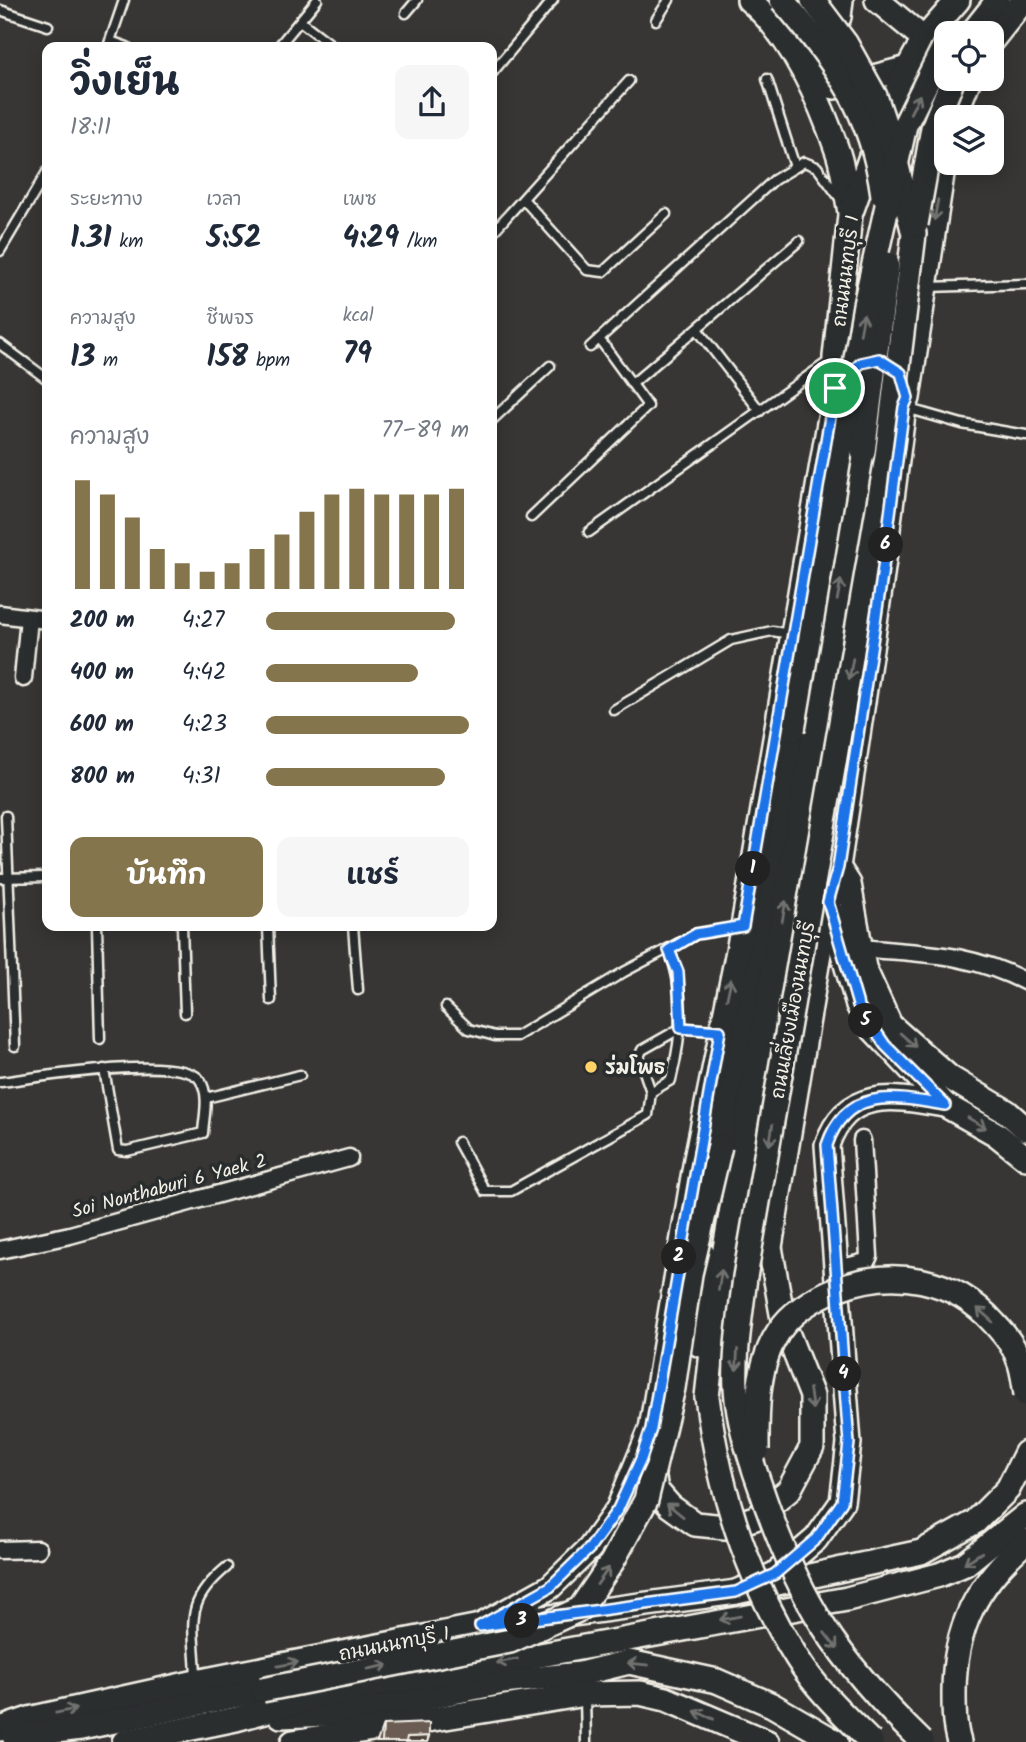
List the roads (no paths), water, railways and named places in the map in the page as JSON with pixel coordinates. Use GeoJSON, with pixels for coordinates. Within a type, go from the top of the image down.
{"type":"FeatureCollection","features":[{"type":"Feature","properties":{"kind":"main road","name":"ถนนเลี่ยงเมืองนนทบุรี"},"geometry":{"type":"LineString","coordinates":[[707,1397],[722,1272],[863,452],[890,244],[878,157],[852,92],[827,52],[774,7],[749,0]]}},
{"type":"Feature","properties":{"kind":"main road","name":"ถนนเลี่ยงเมืองนนทบุรี"},"geometry":{"type":"LineString","coordinates":[[813,0],[846,44],[875,96],[892,146],[914,234],[887,457],[745,1277],[736,1389],[756,1476],[796,1581],[824,1632],[871,1693],[922,1742]]}},
{"type":"Feature","properties":{"kind":"main road"},"geometry":{"type":"LineString","coordinates":[[774,7],[801,37],[824,34],[839,17],[841,0]]}},
{"type":"Feature","properties":{"kind":"main road"},"geometry":{"type":"LineString","coordinates":[[877,0],[934,39]]}},
{"type":"Feature","properties":{"kind":"main road","name":"ถนนนนทบุรี 1"},"geometry":{"type":"LineString","coordinates":[[946,21],[958,0]]}},
{"type":"Feature","properties":{"kind":"main road"},"geometry":{"type":"LineString","coordinates":[[956,21],[974,0]]}},
{"type":"Feature","properties":{"kind":"main road"},"geometry":{"type":"LineString","coordinates":[[981,21],[998,0]]}},
{"type":"Feature","properties":{"kind":"main road"},"geometry":{"type":"LineString","coordinates":[[990,21],[1010,0]]}},
{"type":"Feature","properties":{"kind":"main road"},"geometry":{"type":"LineString","coordinates":[[1004,25],[1024,0]]}},
{"type":"Feature","properties":{"kind":"main road","name":"ถนนเลี่ยงเมืองนนทบุรี"},"geometry":{"type":"LineString","coordinates":[[774,7],[785,43],[809,83],[839,155],[850,215]]}},
{"type":"Feature","properties":{"kind":"main road","name":"ถนนนนทบุรี 1"},"geometry":{"type":"LineString","coordinates":[[0,1729],[29,1719],[196,1682],[480,1626],[550,1587],[590,1548],[618,1509],[651,1429],[720,1031],[743,926],[835,388],[835,357],[850,215],[885,117],[908,68],[934,41]]}},
{"type":"Feature","properties":{"kind":"main road"},"geometry":{"type":"LineString","coordinates":[[785,43],[830,86],[843,86],[934,62]]}},
{"type":"Feature","properties":{"kind":"main road"},"geometry":{"type":"LineString","coordinates":[[870,1742],[797,1659],[763,1594],[735,1529],[715,1453],[698,1328],[701,1271],[720,1146],[865,305],[905,125],[934,43]]}},
{"type":"Feature","properties":{"kind":"main road"},"geometry":{"type":"LineString","coordinates":[[914,234],[933,128],[948,91]]}},
{"type":"Feature","properties":{"kind":"main road"},"geometry":{"type":"LineString","coordinates":[[651,1429],[651,1463],[656,1490],[670,1506],[695,1524],[725,1527],[755,1518],[789,1490],[812,1447],[812,1396],[784,1325],[772,1275],[770,1247],[823,914],[838,867],[942,175]]}},
{"type":"Feature","properties":{"kind":"main road"},"geometry":{"type":"LineString","coordinates":[[835,388],[861,363],[879,359],[901,373],[906,403]]}},
{"type":"Feature","properties":{"kind":"main road"},"geometry":{"type":"LineString","coordinates":[[838,867],[849,884],[864,968],[890,1025],[950,1078],[1007,1112],[1026,1129]]}},
{"type":"Feature","properties":{"kind":"main road"},"geometry":{"type":"LineString","coordinates":[[828,902],[858,1005],[868,1024],[945,1105],[996,1134],[1026,1158]]}},
{"type":"Feature","properties":{"kind":"main road"},"geometry":{"type":"LineString","coordinates":[[736,1592],[775,1574],[816,1539],[842,1502],[849,1443],[827,1145],[833,1127],[843,1113],[855,1104],[882,1099],[945,1105]]}},
{"type":"Feature","properties":{"kind":"main road"},"geometry":{"type":"LineString","coordinates":[[0,1737],[82,1728],[262,1689],[510,1641],[579,1609],[612,1562],[646,1500],[673,1388],[690,1273],[720,1146]]}},
{"type":"Feature","properties":{"kind":"main road"},"geometry":{"type":"LineString","coordinates":[[756,1476],[761,1375],[779,1331],[812,1298],[850,1284],[883,1277],[913,1278],[940,1284],[965,1298],[1005,1336],[1018,1357],[1026,1394]]}},
{"type":"Feature","properties":{"kind":"main road"},"geometry":{"type":"LineString","coordinates":[[480,1626],[736,1592],[921,1552],[975,1522],[1008,1489],[1026,1453]]}},
{"type":"Feature","properties":{"kind":"main road","name":"ถนนนนทบุรี 1"},"geometry":{"type":"LineString","coordinates":[[124,1742],[236,1718],[327,1694],[846,1599],[940,1575],[985,1550],[1026,1515]]}},
{"type":"Feature","properties":{"kind":"main road"},"geometry":{"type":"LineString","coordinates":[[959,1742],[954,1664],[963,1623],[999,1565],[1026,1541]]}},
{"type":"Feature","properties":{"kind":"main road"},"geometry":{"type":"LineString","coordinates":[[236,1718],[330,1714],[503,1682],[580,1674],[629,1662],[717,1681],[772,1705],[836,1742]]}},
{"type":"Feature","properties":{"kind":"main road"},"geometry":{"type":"LineString","coordinates":[[293,1742],[585,1694],[640,1693],[666,1699],[767,1742]]}},
{"type":"Feature","properties":{"kind":"street"},"geometry":{"type":"LineString","coordinates":[[0,614],[42,619]]}},
{"type":"Feature","properties":{"kind":"street"},"geometry":{"type":"LineString","coordinates":[[23,678],[29,618]]}},
{"type":"Feature","properties":{"kind":"street"},"geometry":{"type":"LineString","coordinates":[[860,948],[965,957],[989,964],[1026,982]]}},
{"type":"Feature","properties":{"kind":"street"},"geometry":{"type":"LineString","coordinates":[[835,1270],[866,1262],[869,1256],[862,1140]]}},
{"type":"Feature","properties":{"kind":"street","name":"Soi Nonthaburi 6 Yaek 2"},"geometry":{"type":"LineString","coordinates":[[0,1250],[83,1231],[349,1157]]}},
{"type":"Feature","properties":{"kind":"street"},"geometry":{"type":"LineString","coordinates":[[0,1550],[38,1549]]}},
{"type":"Feature","properties":{"kind":"lane"},"geometry":{"type":"LineString","coordinates":[[110,42],[124,0]]}},
{"type":"Feature","properties":{"kind":"lane"},"geometry":{"type":"LineString","coordinates":[[282,42],[317,0]]}},
{"type":"Feature","properties":{"kind":"lane"},"geometry":{"type":"LineString","coordinates":[[406,13],[418,0]]}},
{"type":"Feature","properties":{"kind":"lane"},"geometry":{"type":"LineString","coordinates":[[497,67],[553,0]]}},
{"type":"Feature","properties":{"kind":"lane"},"geometry":{"type":"LineString","coordinates":[[656,20],[669,0]]}},
{"type":"Feature","properties":{"kind":"lane"},"geometry":{"type":"LineString","coordinates":[[0,10],[48,26]]}},
{"type":"Feature","properties":{"kind":"lane"},"geometry":{"type":"LineString","coordinates":[[300,21],[327,42]]}},
{"type":"Feature","properties":{"kind":"lane"},"geometry":{"type":"LineString","coordinates":[[767,79],[795,167]]}},
{"type":"Feature","properties":{"kind":"lane"},"geometry":{"type":"LineString","coordinates":[[497,228],[629,81]]}},
{"type":"Feature","properties":{"kind":"lane"},"geometry":{"type":"LineString","coordinates":[[590,348],[774,180],[804,162],[817,167],[850,215]]}},
{"type":"Feature","properties":{"kind":"lane"},"geometry":{"type":"LineString","coordinates":[[0,251],[42,180]]}},
{"type":"Feature","properties":{"kind":"lane"},"geometry":{"type":"LineString","coordinates":[[524,200],[587,270],[596,273],[603,272],[666,214]]}},
{"type":"Feature","properties":{"kind":"lane"},"geometry":{"type":"LineString","coordinates":[[632,384],[799,241]]}},
{"type":"Feature","properties":{"kind":"lane"},"geometry":{"type":"LineString","coordinates":[[923,287],[1026,284]]}},
{"type":"Feature","properties":{"kind":"lane"},"geometry":{"type":"LineString","coordinates":[[697,328],[760,411]]}},
{"type":"Feature","properties":{"kind":"lane"},"geometry":{"type":"LineString","coordinates":[[531,517],[646,411],[646,402],[600,340]]}},
{"type":"Feature","properties":{"kind":"lane"},"geometry":{"type":"LineString","coordinates":[[0,344],[42,375]]}},
{"type":"Feature","properties":{"kind":"lane"},"geometry":{"type":"LineString","coordinates":[[589,532],[835,357]]}},
{"type":"Feature","properties":{"kind":"lane"},"geometry":{"type":"LineString","coordinates":[[497,416],[550,366]]}},
{"type":"Feature","properties":{"kind":"lane"},"geometry":{"type":"LineString","coordinates":[[906,403],[962,424],[1026,435]]}},
{"type":"Feature","properties":{"kind":"lane"},"geometry":{"type":"LineString","coordinates":[[614,710],[731,640],[772,631],[793,635]]}},
{"type":"Feature","properties":{"kind":"lane"},"geometry":{"type":"LineString","coordinates":[[6,816],[4,878],[15,1046]]}},
{"type":"Feature","properties":{"kind":"lane"},"geometry":{"type":"LineString","coordinates":[[4,878],[42,877]]}},
{"type":"Feature","properties":{"kind":"lane"},"geometry":{"type":"LineString","coordinates":[[446,1007],[469,1028],[495,1036],[516,1036],[624,972],[696,934],[743,926]]}},
{"type":"Feature","properties":{"kind":"lane"},"geometry":{"type":"LineString","coordinates":[[97,931],[100,1039]]}},
{"type":"Feature","properties":{"kind":"lane"},"geometry":{"type":"LineString","coordinates":[[182,931],[185,1013]]}},
{"type":"Feature","properties":{"kind":"lane"},"geometry":{"type":"LineString","coordinates":[[268,931],[271,1000]]}},
{"type":"Feature","properties":{"kind":"lane"},"geometry":{"type":"LineString","coordinates":[[353,931],[358,990]]}},
{"type":"Feature","properties":{"kind":"lane"},"geometry":{"type":"LineString","coordinates":[[651,1092],[671,1080],[681,1028],[678,972],[669,950]]}},
{"type":"Feature","properties":{"kind":"lane"},"geometry":{"type":"LineString","coordinates":[[458,1142],[485,1191],[510,1191],[648,1115],[651,1092],[639,1057],[642,1050],[681,1028],[720,1031]]}},
{"type":"Feature","properties":{"kind":"lane"},"geometry":{"type":"LineString","coordinates":[[0,1082],[104,1069],[178,1068],[192,1073],[200,1080],[206,1098],[203,1133],[120,1150],[114,1140],[104,1069]]}},
{"type":"Feature","properties":{"kind":"lane"},"geometry":{"type":"LineString","coordinates":[[206,1098],[300,1075]]}},
{"type":"Feature","properties":{"kind":"lane"},"geometry":{"type":"LineString","coordinates":[[196,1682],[194,1608],[204,1586],[227,1567]]}},
{"type":"Feature","properties":{"kind":"lane"},"geometry":{"type":"LineString","coordinates":[[585,1694],[586,1742]]}},
{"type":"Feature","properties":{"kind":"place","name":"ร่มโพธ"},"geometry":{"type":"Point","coordinates":[591,1067]}}]}
